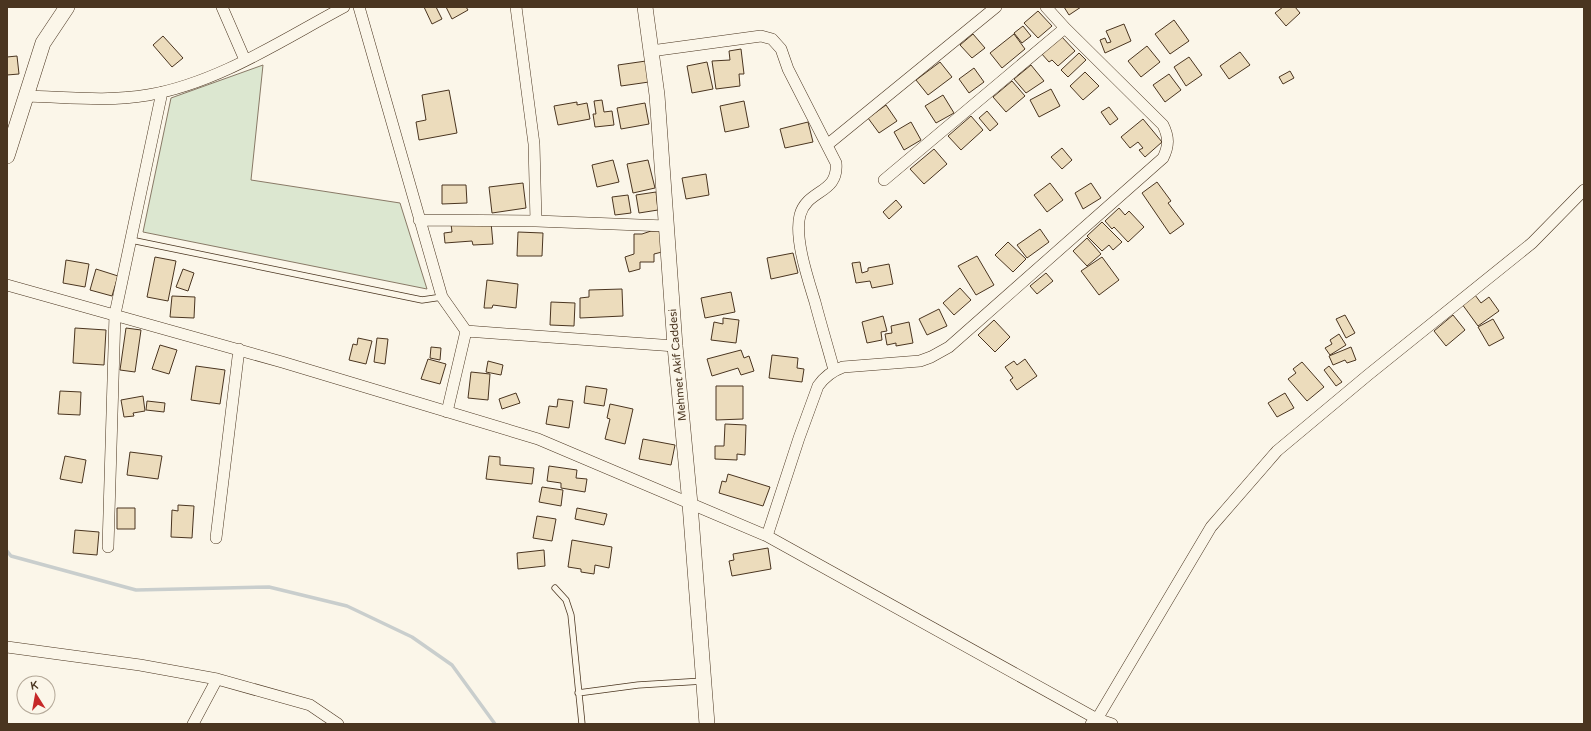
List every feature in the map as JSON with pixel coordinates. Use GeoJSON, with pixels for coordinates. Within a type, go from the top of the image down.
{"type":"FeatureCollection","features":[{"type":"Feature","properties":{"kind":"street"},"geometry":{"type":"LineString","coordinates":[[7,156],[43,43],[67,7]]}},
{"type":"Feature","properties":{"kind":"street"},"geometry":{"type":"LineString","coordinates":[[222,7],[245,60]]}},
{"type":"Feature","properties":{"kind":"street"},"geometry":{"type":"LineString","coordinates":[[26,96],[125,98],[162,92],[204,79],[245,60],[344,7]]}},
{"type":"Feature","properties":{"kind":"street"},"geometry":{"type":"LineString","coordinates":[[358,7],[442,297],[466,331],[448,412]]}},
{"type":"Feature","properties":{"kind":"street"},"geometry":{"type":"LineString","coordinates":[[516,7],[534,144],[536,221]]}},
{"type":"Feature","properties":{"kind":"street","name":"Mehmet Akif Caddesi"},"geometry":{"type":"LineString","coordinates":[[645,7],[657,95],[675,346],[690,504],[707,724]]}},
{"type":"Feature","properties":{"kind":"street"},"geometry":{"type":"LineString","coordinates":[[828,145],[996,7]]}},
{"type":"Feature","properties":{"kind":"street"},"geometry":{"type":"LineString","coordinates":[[768,536],[799,438],[818,386],[827,374],[843,367],[920,361],[949,347],[1163,158],[1167,150],[1168,142],[1167,134],[1163,125],[1065,28],[1046,7]]}},
{"type":"Feature","properties":{"kind":"street"},"geometry":{"type":"LineString","coordinates":[[884,180],[1065,28]]}},
{"type":"Feature","properties":{"kind":"street"},"geometry":{"type":"LineString","coordinates":[[651,51],[755,37],[766,37],[772,39],[781,49],[788,69],[836,163],[836,176],[829,187],[810,198],[805,203],[799,217],[805,268],[834,370]]}},
{"type":"Feature","properties":{"kind":"street"},"geometry":{"type":"LineString","coordinates":[[108,548],[115,314],[162,92]]}},
{"type":"Feature","properties":{"kind":"street"},"geometry":{"type":"LineString","coordinates":[[1094,721],[1211,527],[1277,451],[1532,242],[1584,190]]}},
{"type":"Feature","properties":{"kind":"street"},"geometry":{"type":"LineString","coordinates":[[419,220],[536,221],[666,226]]}},
{"type":"Feature","properties":{"kind":"street"},"geometry":{"type":"LineString","coordinates":[[7,285],[239,349],[538,439],[768,536],[1094,721],[1112,724]]}},
{"type":"Feature","properties":{"kind":"street"},"geometry":{"type":"LineString","coordinates":[[466,331],[675,346]]}},
{"type":"Feature","properties":{"kind":"street"},"geometry":{"type":"LineString","coordinates":[[216,538],[239,349]]}},
{"type":"Feature","properties":{"kind":"street"},"geometry":{"type":"LineString","coordinates":[[7,647],[140,665],[217,679],[310,705],[338,724]]}},
{"type":"Feature","properties":{"kind":"street"},"geometry":{"type":"LineString","coordinates":[[193,724],[217,679]]}},
{"type":"Feature","properties":{"kind":"lane"},"geometry":{"type":"LineString","coordinates":[[131,240],[422,300],[442,297]]}},
{"type":"Feature","properties":{"kind":"lane"},"geometry":{"type":"LineString","coordinates":[[555,588],[561,594],[569,608],[582,724]]}},
{"type":"Feature","properties":{"kind":"lane"},"geometry":{"type":"LineString","coordinates":[[578,693],[638,685],[703,681]]}},
{"type":"Feature","properties":{"kind":"green space"},"geometry":{"type":"Polygon","coordinates":[[[263,65],[251,180],[400,203],[427,289],[143,232],[171,98],[263,65]]]}},
{"type":"Feature","properties":{"kind":"building"},"geometry":{"type":"Polygon","coordinates":[[[424,7],[436,7],[442,19],[432,24],[424,7]]]}},
{"type":"Feature","properties":{"kind":"building"},"geometry":{"type":"Polygon","coordinates":[[[446,7],[466,7],[468,10],[452,19],[446,7]]]}},
{"type":"Feature","properties":{"kind":"building"},"geometry":{"type":"Polygon","coordinates":[[[1064,7],[1081,7],[1069,15],[1064,7]]]}},
{"type":"Feature","properties":{"kind":"building"},"geometry":{"type":"Polygon","coordinates":[[[1283,7],[1295,7],[1300,13],[1286,26],[1275,13],[1283,7]]]}},
{"type":"Feature","properties":{"kind":"building"},"geometry":{"type":"Polygon","coordinates":[[[1038,11],[1052,26],[1038,38],[1024,23],[1038,11]]]}},
{"type":"Feature","properties":{"kind":"building"},"geometry":{"type":"Polygon","coordinates":[[[1174,20],[1189,41],[1170,54],[1155,34],[1174,20]]]}},
{"type":"Feature","properties":{"kind":"building"},"geometry":{"type":"Polygon","coordinates":[[[1124,24],[1131,41],[1105,53],[1100,40],[1105,38],[1107,43],[1111,42],[1106,31],[1124,24]]]}},
{"type":"Feature","properties":{"kind":"building"},"geometry":{"type":"Polygon","coordinates":[[[1023,26],[1031,36],[1022,43],[1014,33],[1023,26]]]}},
{"type":"Feature","properties":{"kind":"building"},"geometry":{"type":"Polygon","coordinates":[[[973,34],[985,48],[972,58],[960,45],[973,34]]]}},
{"type":"Feature","properties":{"kind":"building"},"geometry":{"type":"Polygon","coordinates":[[[1014,34],[1025,49],[1002,68],[990,53],[1014,34]]]}},
{"type":"Feature","properties":{"kind":"building"},"geometry":{"type":"Polygon","coordinates":[[[163,36],[183,58],[172,67],[153,45],[163,36]]]}},
{"type":"Feature","properties":{"kind":"building"},"geometry":{"type":"Polygon","coordinates":[[[1061,36],[1075,51],[1058,66],[1052,60],[1049,62],[1041,53],[1061,36]]]}},
{"type":"Feature","properties":{"kind":"building"},"geometry":{"type":"Polygon","coordinates":[[[1147,46],[1160,62],[1141,77],[1128,61],[1147,46]]]}},
{"type":"Feature","properties":{"kind":"building"},"geometry":{"type":"Polygon","coordinates":[[[741,49],[744,74],[739,74],[740,86],[716,89],[712,61],[730,60],[729,51],[741,49]]]}},
{"type":"Feature","properties":{"kind":"building"},"geometry":{"type":"Polygon","coordinates":[[[1240,52],[1250,65],[1229,79],[1220,66],[1240,52]]]}},
{"type":"Feature","properties":{"kind":"building"},"geometry":{"type":"Polygon","coordinates":[[[1079,53],[1086,60],[1068,77],[1061,70],[1079,53]]]}},
{"type":"Feature","properties":{"kind":"building"},"geometry":{"type":"Polygon","coordinates":[[[17,56],[19,74],[7,75],[7,57],[17,56]]]}},
{"type":"Feature","properties":{"kind":"building"},"geometry":{"type":"Polygon","coordinates":[[[1189,57],[1202,75],[1186,86],[1174,67],[1189,57]]]}},
{"type":"Feature","properties":{"kind":"building"},"geometry":{"type":"Polygon","coordinates":[[[646,61],[649,82],[621,86],[618,65],[646,61]]]}},
{"type":"Feature","properties":{"kind":"building"},"geometry":{"type":"Polygon","coordinates":[[[707,62],[713,89],[692,93],[687,66],[707,62]]]}},
{"type":"Feature","properties":{"kind":"building"},"geometry":{"type":"Polygon","coordinates":[[[940,62],[952,77],[928,95],[916,80],[940,62]]]}},
{"type":"Feature","properties":{"kind":"building"},"geometry":{"type":"Polygon","coordinates":[[[1031,65],[1044,81],[1026,93],[1014,79],[1031,65]]]}},
{"type":"Feature","properties":{"kind":"building"},"geometry":{"type":"Polygon","coordinates":[[[974,68],[984,82],[969,93],[959,79],[974,68]]]}},
{"type":"Feature","properties":{"kind":"building"},"geometry":{"type":"Polygon","coordinates":[[[1290,71],[1294,78],[1283,84],[1279,77],[1290,71]]]}},
{"type":"Feature","properties":{"kind":"building"},"geometry":{"type":"Polygon","coordinates":[[[1085,72],[1099,86],[1083,100],[1070,86],[1085,72]]]}},
{"type":"Feature","properties":{"kind":"building"},"geometry":{"type":"Polygon","coordinates":[[[1169,74],[1181,90],[1165,102],[1153,85],[1169,74]]]}},
{"type":"Feature","properties":{"kind":"building"},"geometry":{"type":"Polygon","coordinates":[[[1012,81],[1025,96],[1006,112],[993,97],[1012,81]]]}},
{"type":"Feature","properties":{"kind":"building"},"geometry":{"type":"Polygon","coordinates":[[[1051,89],[1060,106],[1039,117],[1030,100],[1051,89]]]}},
{"type":"Feature","properties":{"kind":"building"},"geometry":{"type":"Polygon","coordinates":[[[449,90],[457,133],[419,140],[416,122],[426,120],[422,95],[449,90]]]}},
{"type":"Feature","properties":{"kind":"building"},"geometry":{"type":"Polygon","coordinates":[[[943,95],[954,113],[936,123],[925,106],[943,95]]]}},
{"type":"Feature","properties":{"kind":"building"},"geometry":{"type":"Polygon","coordinates":[[[602,100],[604,112],[612,111],[614,125],[595,127],[593,114],[596,114],[594,101],[602,100]]]}},
{"type":"Feature","properties":{"kind":"building"},"geometry":{"type":"Polygon","coordinates":[[[744,101],[749,127],[725,132],[720,106],[744,101]]]}},
{"type":"Feature","properties":{"kind":"building"},"geometry":{"type":"Polygon","coordinates":[[[577,102],[577,105],[587,103],[590,119],[558,125],[554,106],[577,102]]]}},
{"type":"Feature","properties":{"kind":"building"},"geometry":{"type":"Polygon","coordinates":[[[645,103],[649,124],[621,129],[617,108],[645,103]]]}},
{"type":"Feature","properties":{"kind":"building"},"geometry":{"type":"Polygon","coordinates":[[[886,105],[897,121],[879,133],[868,118],[886,105]]]}},
{"type":"Feature","properties":{"kind":"building"},"geometry":{"type":"Polygon","coordinates":[[[1109,107],[1118,119],[1110,125],[1101,112],[1109,107]]]}},
{"type":"Feature","properties":{"kind":"building"},"geometry":{"type":"Polygon","coordinates":[[[987,111],[998,124],[990,131],[979,118],[987,111]]]}},
{"type":"Feature","properties":{"kind":"building"},"geometry":{"type":"Polygon","coordinates":[[[971,116],[983,130],[961,150],[948,136],[971,116]]]}},
{"type":"Feature","properties":{"kind":"building"},"geometry":{"type":"Polygon","coordinates":[[[1143,119],[1162,142],[1145,157],[1139,150],[1143,148],[1138,142],[1130,148],[1121,137],[1143,119]]]}},
{"type":"Feature","properties":{"kind":"building"},"geometry":{"type":"Polygon","coordinates":[[[808,122],[813,142],[785,148],[780,129],[808,122]]]}},
{"type":"Feature","properties":{"kind":"building"},"geometry":{"type":"Polygon","coordinates":[[[911,122],[921,140],[904,150],[894,132],[911,122]]]}},
{"type":"Feature","properties":{"kind":"building"},"geometry":{"type":"Polygon","coordinates":[[[1062,148],[1072,160],[1062,169],[1051,157],[1062,148]]]}},
{"type":"Feature","properties":{"kind":"building"},"geometry":{"type":"Polygon","coordinates":[[[934,149],[947,164],[924,184],[910,169],[934,149]]]}},
{"type":"Feature","properties":{"kind":"building"},"geometry":{"type":"Polygon","coordinates":[[[613,160],[619,182],[597,187],[592,165],[613,160]]]}},
{"type":"Feature","properties":{"kind":"building"},"geometry":{"type":"Polygon","coordinates":[[[648,160],[655,188],[633,193],[627,164],[648,160]]]}},
{"type":"Feature","properties":{"kind":"building"},"geometry":{"type":"Polygon","coordinates":[[[706,174],[709,195],[686,199],[682,178],[706,174]]]}},
{"type":"Feature","properties":{"kind":"building"},"geometry":{"type":"Polygon","coordinates":[[[1157,182],[1171,201],[1168,203],[1184,224],[1170,234],[1142,193],[1157,182]]]}},
{"type":"Feature","properties":{"kind":"building"},"geometry":{"type":"Polygon","coordinates":[[[523,183],[526,208],[492,213],[489,187],[523,183]]]}},
{"type":"Feature","properties":{"kind":"building"},"geometry":{"type":"Polygon","coordinates":[[[1050,183],[1063,200],[1047,212],[1034,195],[1050,183]]]}},
{"type":"Feature","properties":{"kind":"building"},"geometry":{"type":"Polygon","coordinates":[[[1091,183],[1101,198],[1083,209],[1075,193],[1091,183]]]}},
{"type":"Feature","properties":{"kind":"building"},"geometry":{"type":"Polygon","coordinates":[[[442,185],[466,185],[467,203],[442,204],[442,185]]]}},
{"type":"Feature","properties":{"kind":"building"},"geometry":{"type":"Polygon","coordinates":[[[656,192],[658,210],[639,213],[636,195],[656,192]]]}},
{"type":"Feature","properties":{"kind":"building"},"geometry":{"type":"Polygon","coordinates":[[[628,195],[631,213],[615,215],[612,197],[628,195]]]}},
{"type":"Feature","properties":{"kind":"building"},"geometry":{"type":"Polygon","coordinates":[[[896,200],[902,207],[889,219],[883,212],[896,200]]]}},
{"type":"Feature","properties":{"kind":"building"},"geometry":{"type":"Polygon","coordinates":[[[1119,208],[1125,215],[1129,211],[1144,227],[1128,242],[1114,227],[1112,229],[1105,221],[1119,208]]]}},
{"type":"Feature","properties":{"kind":"building"},"geometry":{"type":"Polygon","coordinates":[[[491,222],[493,244],[473,245],[472,241],[445,243],[444,233],[452,232],[451,224],[491,222]]]}},
{"type":"Feature","properties":{"kind":"building"},"geometry":{"type":"Polygon","coordinates":[[[1102,222],[1122,242],[1113,250],[1109,245],[1102,251],[1087,236],[1102,222]]]}},
{"type":"Feature","properties":{"kind":"building"},"geometry":{"type":"Polygon","coordinates":[[[1040,229],[1049,242],[1027,258],[1017,245],[1040,229]]]}},
{"type":"Feature","properties":{"kind":"building"},"geometry":{"type":"Polygon","coordinates":[[[651,231],[659,231],[662,242],[662,252],[654,254],[654,262],[640,262],[640,269],[629,272],[625,257],[634,254],[634,234],[642,234],[651,231]]]}},
{"type":"Feature","properties":{"kind":"building"},"geometry":{"type":"Polygon","coordinates":[[[518,232],[543,233],[542,256],[517,256],[518,232]]]}},
{"type":"Feature","properties":{"kind":"building"},"geometry":{"type":"Polygon","coordinates":[[[1087,238],[1101,254],[1087,266],[1073,251],[1087,238]]]}},
{"type":"Feature","properties":{"kind":"building"},"geometry":{"type":"Polygon","coordinates":[[[1008,242],[1026,259],[1013,272],[995,255],[1008,242]]]}},
{"type":"Feature","properties":{"kind":"building"},"geometry":{"type":"Polygon","coordinates":[[[793,253],[798,273],[771,279],[767,258],[793,253]]]}},
{"type":"Feature","properties":{"kind":"building"},"geometry":{"type":"Polygon","coordinates":[[[977,256],[994,285],[976,295],[958,266],[977,256]]]}},
{"type":"Feature","properties":{"kind":"building"},"geometry":{"type":"Polygon","coordinates":[[[155,257],[176,261],[168,301],[147,297],[155,257]]]}},
{"type":"Feature","properties":{"kind":"building"},"geometry":{"type":"Polygon","coordinates":[[[1102,257],[1119,280],[1099,295],[1081,271],[1102,257]]]}},
{"type":"Feature","properties":{"kind":"building"},"geometry":{"type":"Polygon","coordinates":[[[66,260],[89,264],[85,287],[63,283],[66,260]]]}},
{"type":"Feature","properties":{"kind":"building"},"geometry":{"type":"Polygon","coordinates":[[[860,262],[862,273],[868,271],[868,268],[889,264],[893,284],[872,288],[870,281],[856,283],[852,263],[860,262]]]}},
{"type":"Feature","properties":{"kind":"building"},"geometry":{"type":"Polygon","coordinates":[[[96,269],[118,276],[112,296],[90,290],[96,269]]]}},
{"type":"Feature","properties":{"kind":"building"},"geometry":{"type":"Polygon","coordinates":[[[183,269],[194,273],[188,291],[176,287],[183,269]]]}},
{"type":"Feature","properties":{"kind":"building"},"geometry":{"type":"Polygon","coordinates":[[[1046,273],[1053,281],[1037,294],[1030,286],[1046,273]]]}},
{"type":"Feature","properties":{"kind":"building"},"geometry":{"type":"Polygon","coordinates":[[[487,280],[518,284],[516,308],[493,305],[492,308],[484,308],[487,280]]]}},
{"type":"Feature","properties":{"kind":"building"},"geometry":{"type":"Polygon","coordinates":[[[960,288],[971,300],[954,315],[943,303],[960,288]]]}},
{"type":"Feature","properties":{"kind":"building"},"geometry":{"type":"Polygon","coordinates":[[[622,289],[623,316],[580,318],[580,298],[589,297],[589,290],[622,289]]]}},
{"type":"Feature","properties":{"kind":"building"},"geometry":{"type":"Polygon","coordinates":[[[731,292],[735,312],[705,318],[701,298],[731,292]]]}},
{"type":"Feature","properties":{"kind":"building"},"geometry":{"type":"Polygon","coordinates":[[[1475,295],[1481,303],[1489,297],[1499,311],[1478,326],[1462,304],[1475,295]]]}},
{"type":"Feature","properties":{"kind":"building"},"geometry":{"type":"Polygon","coordinates":[[[172,296],[195,297],[194,318],[170,317],[172,296]]]}},
{"type":"Feature","properties":{"kind":"building"},"geometry":{"type":"Polygon","coordinates":[[[551,302],[575,303],[574,326],[550,325],[551,302]]]}},
{"type":"Feature","properties":{"kind":"building"},"geometry":{"type":"Polygon","coordinates":[[[939,309],[947,326],[927,335],[919,319],[939,309]]]}},
{"type":"Feature","properties":{"kind":"building"},"geometry":{"type":"Polygon","coordinates":[[[1345,315],[1355,333],[1346,338],[1336,319],[1345,315]]]}},
{"type":"Feature","properties":{"kind":"building"},"geometry":{"type":"Polygon","coordinates":[[[1453,315],[1465,330],[1446,346],[1434,331],[1453,315]]]}},
{"type":"Feature","properties":{"kind":"building"},"geometry":{"type":"Polygon","coordinates":[[[883,316],[887,331],[881,332],[882,340],[867,343],[862,322],[883,316]]]}},
{"type":"Feature","properties":{"kind":"building"},"geometry":{"type":"Polygon","coordinates":[[[723,318],[739,320],[736,343],[711,340],[714,322],[723,324],[723,318]]]}},
{"type":"Feature","properties":{"kind":"building"},"geometry":{"type":"Polygon","coordinates":[[[1493,319],[1504,338],[1489,346],[1478,327],[1493,319]]]}},
{"type":"Feature","properties":{"kind":"building"},"geometry":{"type":"Polygon","coordinates":[[[994,320],[1010,337],[995,352],[978,335],[994,320]]]}},
{"type":"Feature","properties":{"kind":"building"},"geometry":{"type":"Polygon","coordinates":[[[909,322],[913,343],[896,346],[896,343],[887,345],[885,334],[892,333],[891,326],[909,322]]]}},
{"type":"Feature","properties":{"kind":"building"},"geometry":{"type":"Polygon","coordinates":[[[75,328],[106,330],[104,365],[73,363],[75,328]]]}},
{"type":"Feature","properties":{"kind":"building"},"geometry":{"type":"Polygon","coordinates":[[[126,328],[141,330],[135,372],[120,370],[126,328]]]}},
{"type":"Feature","properties":{"kind":"building"},"geometry":{"type":"Polygon","coordinates":[[[1339,334],[1346,345],[1330,355],[1325,348],[1332,344],[1330,340],[1339,334]]]}},
{"type":"Feature","properties":{"kind":"building"},"geometry":{"type":"Polygon","coordinates":[[[358,338],[372,341],[366,364],[349,360],[353,344],[357,345],[358,338]]]}},
{"type":"Feature","properties":{"kind":"building"},"geometry":{"type":"Polygon","coordinates":[[[377,338],[388,339],[385,364],[374,362],[377,338]]]}},
{"type":"Feature","properties":{"kind":"building"},"geometry":{"type":"Polygon","coordinates":[[[160,345],[177,350],[169,374],[152,369],[160,345]]]}},
{"type":"Feature","properties":{"kind":"building"},"geometry":{"type":"Polygon","coordinates":[[[431,347],[441,348],[440,360],[430,358],[431,347]]]}},
{"type":"Feature","properties":{"kind":"building"},"geometry":{"type":"Polygon","coordinates":[[[1351,347],[1356,360],[1347,363],[1345,360],[1333,365],[1329,356],[1351,347]]]}},
{"type":"Feature","properties":{"kind":"building"},"geometry":{"type":"Polygon","coordinates":[[[741,350],[744,358],[749,356],[754,371],[741,375],[738,368],[712,376],[707,359],[741,350]]]}},
{"type":"Feature","properties":{"kind":"building"},"geometry":{"type":"Polygon","coordinates":[[[772,355],[798,358],[797,368],[804,369],[802,382],[769,378],[772,355]]]}},
{"type":"Feature","properties":{"kind":"building"},"geometry":{"type":"Polygon","coordinates":[[[428,359],[446,364],[440,384],[421,379],[428,359]]]}},
{"type":"Feature","properties":{"kind":"building"},"geometry":{"type":"Polygon","coordinates":[[[1025,359],[1037,376],[1017,390],[1010,380],[1013,378],[1005,367],[1014,361],[1017,365],[1025,359]]]}},
{"type":"Feature","properties":{"kind":"building"},"geometry":{"type":"Polygon","coordinates":[[[488,361],[503,365],[501,375],[486,372],[488,361]]]}},
{"type":"Feature","properties":{"kind":"building"},"geometry":{"type":"Polygon","coordinates":[[[1302,362],[1324,387],[1307,401],[1288,379],[1296,373],[1293,369],[1302,362]]]}},
{"type":"Feature","properties":{"kind":"building"},"geometry":{"type":"Polygon","coordinates":[[[196,366],[225,370],[220,404],[191,400],[196,366]]]}},
{"type":"Feature","properties":{"kind":"building"},"geometry":{"type":"Polygon","coordinates":[[[1329,366],[1342,382],[1336,386],[1324,370],[1329,366]]]}},
{"type":"Feature","properties":{"kind":"building"},"geometry":{"type":"Polygon","coordinates":[[[471,372],[490,374],[488,400],[468,398],[471,372]]]}},
{"type":"Feature","properties":{"kind":"building"},"geometry":{"type":"Polygon","coordinates":[[[586,386],[607,389],[604,406],[584,403],[586,386]]]}},
{"type":"Feature","properties":{"kind":"building"},"geometry":{"type":"Polygon","coordinates":[[[716,386],[743,386],[743,419],[716,420],[716,386]]]}},
{"type":"Feature","properties":{"kind":"building"},"geometry":{"type":"Polygon","coordinates":[[[60,391],[81,392],[80,415],[58,414],[60,391]]]}},
{"type":"Feature","properties":{"kind":"building"},"geometry":{"type":"Polygon","coordinates":[[[516,393],[520,403],[502,409],[499,399],[516,393]]]}},
{"type":"Feature","properties":{"kind":"building"},"geometry":{"type":"Polygon","coordinates":[[[1285,393],[1294,408],[1277,417],[1268,403],[1285,393]]]}},
{"type":"Feature","properties":{"kind":"building"},"geometry":{"type":"Polygon","coordinates":[[[143,396],[145,411],[133,413],[134,416],[124,417],[121,400],[143,396]]]}},
{"type":"Feature","properties":{"kind":"building"},"geometry":{"type":"Polygon","coordinates":[[[558,399],[573,401],[569,428],[546,424],[549,406],[557,407],[558,399]]]}},
{"type":"Feature","properties":{"kind":"building"},"geometry":{"type":"Polygon","coordinates":[[[147,401],[165,403],[164,412],[146,410],[147,401]]]}},
{"type":"Feature","properties":{"kind":"building"},"geometry":{"type":"Polygon","coordinates":[[[610,404],[633,409],[625,444],[605,439],[610,419],[607,418],[610,404]]]}},
{"type":"Feature","properties":{"kind":"building"},"geometry":{"type":"Polygon","coordinates":[[[725,424],[746,425],[745,455],[737,454],[737,460],[715,459],[715,446],[724,446],[725,424]]]}},
{"type":"Feature","properties":{"kind":"building"},"geometry":{"type":"Polygon","coordinates":[[[643,439],[675,445],[671,465],[639,459],[643,439]]]}},
{"type":"Feature","properties":{"kind":"building"},"geometry":{"type":"Polygon","coordinates":[[[130,452],[162,456],[158,479],[127,475],[130,452]]]}},
{"type":"Feature","properties":{"kind":"building"},"geometry":{"type":"Polygon","coordinates":[[[65,456],[86,460],[82,483],[60,479],[65,456]]]}},
{"type":"Feature","properties":{"kind":"building"},"geometry":{"type":"Polygon","coordinates":[[[489,456],[500,457],[500,465],[534,468],[532,484],[486,479],[489,456]]]}},
{"type":"Feature","properties":{"kind":"building"},"geometry":{"type":"Polygon","coordinates":[[[549,466],[577,470],[576,478],[587,479],[585,492],[561,488],[561,483],[547,481],[549,466]]]}},
{"type":"Feature","properties":{"kind":"building"},"geometry":{"type":"Polygon","coordinates":[[[728,474],[770,487],[763,506],[719,493],[722,481],[726,482],[728,474]]]}},
{"type":"Feature","properties":{"kind":"building"},"geometry":{"type":"Polygon","coordinates":[[[542,487],[563,490],[561,506],[539,502],[542,487]]]}},
{"type":"Feature","properties":{"kind":"building"},"geometry":{"type":"Polygon","coordinates":[[[178,505],[194,506],[192,538],[171,537],[172,510],[178,511],[178,505]]]}},
{"type":"Feature","properties":{"kind":"building"},"geometry":{"type":"Polygon","coordinates":[[[117,508],[135,508],[135,529],[117,529],[117,508]]]}},
{"type":"Feature","properties":{"kind":"building"},"geometry":{"type":"Polygon","coordinates":[[[577,508],[607,514],[604,525],[575,519],[577,508]]]}},
{"type":"Feature","properties":{"kind":"building"},"geometry":{"type":"Polygon","coordinates":[[[537,516],[556,519],[552,541],[533,538],[537,516]]]}},
{"type":"Feature","properties":{"kind":"building"},"geometry":{"type":"Polygon","coordinates":[[[75,530],[99,532],[97,555],[73,553],[75,530]]]}},
{"type":"Feature","properties":{"kind":"building"},"geometry":{"type":"Polygon","coordinates":[[[572,540],[612,547],[609,568],[595,565],[594,574],[581,572],[581,569],[568,567],[572,540]]]}},
{"type":"Feature","properties":{"kind":"building"},"geometry":{"type":"Polygon","coordinates":[[[768,548],[771,569],[732,576],[729,561],[734,560],[733,554],[768,548]]]}},
{"type":"Feature","properties":{"kind":"building"},"geometry":{"type":"Polygon","coordinates":[[[544,550],[545,566],[518,569],[517,553],[544,550]]]}},
{"type":"Feature","properties":{"kind":"waterway"},"geometry":{"type":"LineString","coordinates":[[7,551],[11,556],[136,590],[269,587],[347,606],[412,637],[452,665],[495,724]]}}]}
